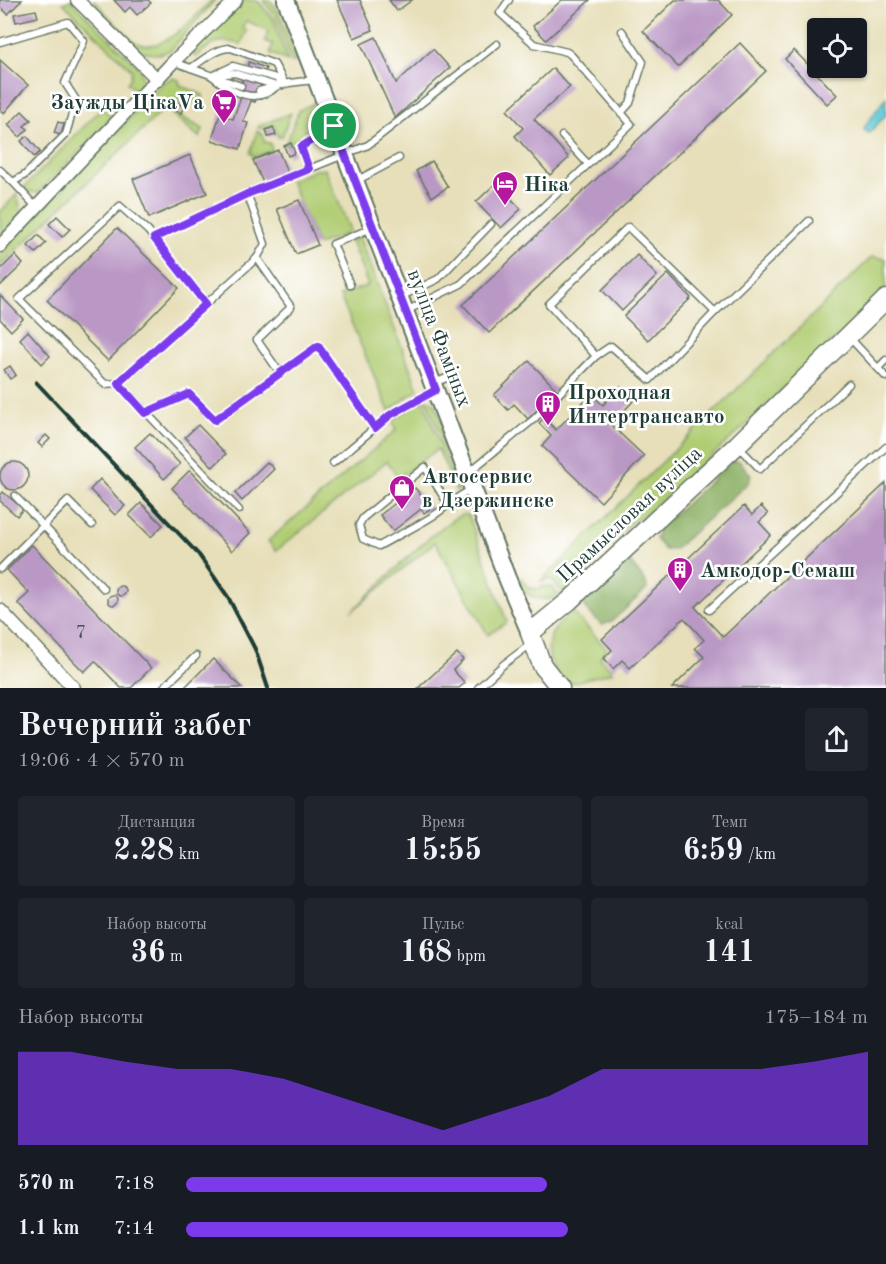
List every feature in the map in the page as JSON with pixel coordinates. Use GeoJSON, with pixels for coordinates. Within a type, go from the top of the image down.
{"type":"FeatureCollection","features":[{"type":"Feature","properties":{"kind":"main road","name":"вуліца Фаміных"},"geometry":{"type":"LineString","coordinates":[[286,0],[542,665],[560,688]]}},
{"type":"Feature","properties":{"kind":"main road","name":"Прамысловая вуліца"},"geometry":{"type":"LineString","coordinates":[[532,638],[737,445],[886,299]]}},
{"type":"Feature","properties":{"kind":"street"},"geometry":{"type":"LineString","coordinates":[[76,0],[158,80]]}},
{"type":"Feature","properties":{"kind":"street"},"geometry":{"type":"LineString","coordinates":[[0,246],[173,62],[236,0]]}},
{"type":"Feature","properties":{"kind":"street"},"geometry":{"type":"LineString","coordinates":[[0,610],[74,688]]}},
{"type":"Feature","properties":{"kind":"lane"},"geometry":{"type":"LineString","coordinates":[[403,304],[461,284],[631,124],[572,55],[534,44],[500,13],[509,0]]}},
{"type":"Feature","properties":{"kind":"lane"},"geometry":{"type":"LineString","coordinates":[[0,42],[68,22],[84,41],[65,83],[76,100],[66,134],[25,175],[13,182]]}},
{"type":"Feature","properties":{"kind":"lane"},"geometry":{"type":"LineString","coordinates":[[621,112],[630,103],[643,62],[622,31]]}},
{"type":"Feature","properties":{"kind":"lane"},"geometry":{"type":"LineString","coordinates":[[154,238],[247,194],[368,145],[497,44]]}},
{"type":"Feature","properties":{"kind":"lane"},"geometry":{"type":"LineString","coordinates":[[191,68],[214,53],[224,48],[231,48],[274,63],[282,85]]}},
{"type":"Feature","properties":{"kind":"lane"},"geometry":{"type":"LineString","coordinates":[[173,62],[241,86]]}},
{"type":"Feature","properties":{"kind":"lane"},"geometry":{"type":"LineString","coordinates":[[212,76],[234,73],[282,85]]}},
{"type":"Feature","properties":{"kind":"lane"},"geometry":{"type":"LineString","coordinates":[[212,76],[225,87],[257,97],[270,94],[282,85]]}},
{"type":"Feature","properties":{"kind":"lane"},"geometry":{"type":"LineString","coordinates":[[259,91],[317,79]]}},
{"type":"Feature","properties":{"kind":"lane"},"geometry":{"type":"LineString","coordinates":[[309,169],[301,147],[334,126]]}},
{"type":"Feature","properties":{"kind":"lane"},"geometry":{"type":"LineString","coordinates":[[562,136],[588,164]]}},
{"type":"Feature","properties":{"kind":"lane"},"geometry":{"type":"LineString","coordinates":[[355,181],[399,158]]}},
{"type":"Feature","properties":{"kind":"lane"},"geometry":{"type":"LineString","coordinates":[[0,170],[37,208]]}},
{"type":"Feature","properties":{"kind":"lane"},"geometry":{"type":"LineString","coordinates":[[206,304],[154,238],[120,206],[19,299],[105,384],[118,383],[206,304],[257,258],[265,244],[247,194]]}},
{"type":"Feature","properties":{"kind":"lane"},"geometry":{"type":"LineString","coordinates":[[448,504],[425,467],[363,518],[359,525],[363,539],[379,546],[435,514],[463,493],[471,481],[596,356],[611,346],[650,380],[715,312],[809,221]]}},
{"type":"Feature","properties":{"kind":"lane"},"geometry":{"type":"LineString","coordinates":[[403,304],[438,279],[491,224]]}},
{"type":"Feature","properties":{"kind":"lane"},"geometry":{"type":"LineString","coordinates":[[596,356],[549,304],[628,227],[715,312]]}},
{"type":"Feature","properties":{"kind":"lane"},"geometry":{"type":"LineString","coordinates":[[350,285],[333,244],[373,228]]}},
{"type":"Feature","properties":{"kind":"lane"},"geometry":{"type":"LineString","coordinates":[[257,258],[291,307],[256,340],[280,373]]}},
{"type":"Feature","properties":{"kind":"lane"},"geometry":{"type":"LineString","coordinates":[[848,336],[886,377]]}},
{"type":"Feature","properties":{"kind":"lane"},"geometry":{"type":"LineString","coordinates":[[145,413],[189,394],[215,420],[318,346],[375,428]]}},
{"type":"Feature","properties":{"kind":"lane"},"geometry":{"type":"LineString","coordinates":[[878,368],[886,360]]}},
{"type":"Feature","properties":{"kind":"lane"},"geometry":{"type":"LineString","coordinates":[[333,463],[390,415],[454,375]]}},
{"type":"Feature","properties":{"kind":"lane"},"geometry":{"type":"LineString","coordinates":[[118,383],[239,510]]}},
{"type":"Feature","properties":{"kind":"lane"},"geometry":{"type":"LineString","coordinates":[[737,445],[760,469],[849,384]]}},
{"type":"Feature","properties":{"kind":"lane"},"geometry":{"type":"LineString","coordinates":[[709,610],[886,447]]}},
{"type":"Feature","properties":{"kind":"lane"},"geometry":{"type":"LineString","coordinates":[[15,496],[104,589]]}},
{"type":"Feature","properties":{"kind":"lane"},"geometry":{"type":"LineString","coordinates":[[0,569],[68,501],[92,525]]}},
{"type":"Feature","properties":{"kind":"lane"},"geometry":{"type":"LineString","coordinates":[[478,688],[532,638]]}},
{"type":"Feature","properties":{"kind":"lane"},"geometry":{"type":"LineString","coordinates":[[163,688],[196,656]]}},
{"type":"Feature","properties":{"kind":"green space"},"geometry":{"type":"Polygon","coordinates":[[[70,0],[140,69],[143,81],[136,91],[127,83],[132,70],[63,3],[70,0]]]}},
{"type":"Feature","properties":{"kind":"green space"},"geometry":{"type":"Polygon","coordinates":[[[94,0],[129,37],[144,45],[166,40],[187,25],[212,0],[215,0],[171,50],[156,54],[147,53],[133,46],[90,4],[94,0]]]}},
{"type":"Feature","properties":{"kind":"green space"},"geometry":{"type":"Polygon","coordinates":[[[242,0],[257,0],[274,20],[288,61],[270,53],[273,44],[265,41],[268,30],[246,21],[242,28],[247,30],[241,44],[226,41],[216,43],[196,57],[191,52],[242,0]]]}},
{"type":"Feature","properties":{"kind":"green space"},"geometry":{"type":"Polygon","coordinates":[[[263,0],[270,0],[278,10],[298,61],[292,62],[276,17],[263,0]]]}},
{"type":"Feature","properties":{"kind":"green space"},"geometry":{"type":"Polygon","coordinates":[[[173,78],[179,80],[180,85],[203,95],[203,102],[199,104],[188,99],[186,105],[171,99],[168,109],[203,129],[200,138],[165,108],[0,266],[0,254],[165,81],[173,78]]]}},
{"type":"Feature","properties":{"kind":"green space"},"geometry":{"type":"Polygon","coordinates":[[[314,103],[315,117],[308,129],[285,145],[299,110],[314,103]]]}},
{"type":"Feature","properties":{"kind":"green space"},"geometry":{"type":"Polygon","coordinates":[[[102,108],[112,118],[38,193],[24,188],[102,108]]]}},
{"type":"Feature","properties":{"kind":"green space"},"geometry":{"type":"Polygon","coordinates":[[[291,113],[282,137],[278,137],[274,125],[265,129],[258,128],[260,125],[291,113]]]}},
{"type":"Feature","properties":{"kind":"green space"},"geometry":{"type":"Polygon","coordinates":[[[257,131],[263,134],[264,142],[270,143],[272,151],[253,157],[250,153],[257,131]]]}},
{"type":"Feature","properties":{"kind":"green space"},"geometry":{"type":"Polygon","coordinates":[[[325,169],[350,230],[348,233],[318,245],[290,181],[315,170],[325,169]]]}},
{"type":"Feature","properties":{"kind":"green space"},"geometry":{"type":"Polygon","coordinates":[[[17,194],[22,214],[0,237],[0,212],[17,194]]]}},
{"type":"Feature","properties":{"kind":"green space"},"geometry":{"type":"Polygon","coordinates":[[[359,237],[418,389],[389,411],[340,296],[368,285],[351,241],[359,237]]]}},
{"type":"Feature","properties":{"kind":"green space"},"geometry":{"type":"Polygon","coordinates":[[[872,257],[886,259],[886,287],[855,320],[738,432],[650,511],[628,525],[563,593],[551,579],[541,581],[872,257]]]}},
{"type":"Feature","properties":{"kind":"green space"},"geometry":{"type":"Polygon","coordinates":[[[426,399],[435,403],[463,483],[462,487],[426,399]]]}},
{"type":"Feature","properties":{"kind":"green space"},"geometry":{"type":"Polygon","coordinates":[[[423,400],[459,490],[456,491],[438,449],[398,478],[387,461],[276,551],[268,541],[396,430],[392,420],[423,400]]]}},
{"type":"Feature","properties":{"kind":"green space"},"geometry":{"type":"Polygon","coordinates":[[[733,461],[739,461],[751,475],[749,482],[675,549],[665,550],[656,539],[659,528],[733,461]]]}},
{"type":"Feature","properties":{"kind":"green space"},"geometry":{"type":"Polygon","coordinates":[[[465,514],[469,516],[507,622],[488,635],[435,542],[351,612],[441,528],[465,514]]]}},
{"type":"Feature","properties":{"kind":"green space"},"geometry":{"type":"Polygon","coordinates":[[[626,561],[630,562],[646,582],[647,589],[612,621],[602,625],[585,608],[583,600],[626,561]]]}},
{"type":"Feature","properties":{"kind":"green space"},"geometry":{"type":"Polygon","coordinates":[[[521,578],[529,588],[552,587],[559,595],[546,599],[534,597],[523,590],[515,580],[521,578]]]}},
{"type":"Feature","properties":{"kind":"green space"},"geometry":{"type":"Polygon","coordinates":[[[573,612],[607,649],[600,658],[613,672],[571,683],[553,667],[549,652],[551,636],[573,612]]]}},
{"type":"Feature","properties":{"kind":"water"},"geometry":{"type":"Polygon","coordinates":[[[886,97],[886,115],[869,133],[864,130],[865,126],[886,97]]]}},
{"type":"Feature","properties":{"kind":"building"},"geometry":{"type":"Polygon","coordinates":[[[0,0],[22,0],[8,14],[0,7],[0,0]]]}},
{"type":"Feature","properties":{"kind":"building"},"geometry":{"type":"Polygon","coordinates":[[[114,0],[148,0],[151,3],[137,15],[130,7],[125,12],[114,0]]]}},
{"type":"Feature","properties":{"kind":"building"},"geometry":{"type":"Polygon","coordinates":[[[337,0],[360,0],[373,30],[354,38],[337,0]]]}},
{"type":"Feature","properties":{"kind":"building"},"geometry":{"type":"Polygon","coordinates":[[[389,0],[412,0],[397,11],[389,0]]]}},
{"type":"Feature","properties":{"kind":"building"},"geometry":{"type":"Polygon","coordinates":[[[562,0],[590,0],[546,40],[533,26],[562,0]]]}},
{"type":"Feature","properties":{"kind":"building"},"geometry":{"type":"Polygon","coordinates":[[[675,0],[718,0],[732,15],[678,67],[643,31],[675,0]]]}},
{"type":"Feature","properties":{"kind":"building"},"geometry":{"type":"Polygon","coordinates":[[[36,10],[38,17],[16,22],[14,14],[36,10]]]}},
{"type":"Feature","properties":{"kind":"building"},"geometry":{"type":"Polygon","coordinates":[[[376,37],[396,83],[433,49],[450,68],[395,118],[361,44],[376,37]]]}},
{"type":"Feature","properties":{"kind":"building"},"geometry":{"type":"Polygon","coordinates":[[[740,43],[766,71],[489,333],[463,305],[740,43]]]}},
{"type":"Feature","properties":{"kind":"building"},"geometry":{"type":"Polygon","coordinates":[[[794,50],[807,64],[807,78],[821,78],[837,95],[827,104],[785,59],[794,50]]]}},
{"type":"Feature","properties":{"kind":"building"},"geometry":{"type":"Polygon","coordinates":[[[0,60],[28,85],[4,113],[0,110],[0,60]]]}},
{"type":"Feature","properties":{"kind":"building"},"geometry":{"type":"Polygon","coordinates":[[[249,62],[266,68],[255,102],[251,101],[243,122],[248,123],[240,149],[212,140],[220,114],[233,119],[241,97],[237,96],[249,62]]]}},
{"type":"Feature","properties":{"kind":"building"},"geometry":{"type":"Polygon","coordinates":[[[553,68],[570,87],[534,119],[569,158],[550,175],[515,136],[523,128],[507,110],[553,68]]]}},
{"type":"Feature","properties":{"kind":"building"},"geometry":{"type":"Polygon","coordinates":[[[172,101],[184,106],[181,113],[169,109],[172,101]]]}},
{"type":"Feature","properties":{"kind":"building"},"geometry":{"type":"Polygon","coordinates":[[[22,111],[31,120],[24,126],[28,129],[20,137],[8,125],[22,111]]]}},
{"type":"Feature","properties":{"kind":"building"},"geometry":{"type":"Polygon","coordinates":[[[58,122],[64,124],[61,135],[54,133],[58,122]]]}},
{"type":"Feature","properties":{"kind":"building"},"geometry":{"type":"Polygon","coordinates":[[[273,127],[276,135],[268,137],[266,130],[273,127]]]}},
{"type":"Feature","properties":{"kind":"building"},"geometry":{"type":"Polygon","coordinates":[[[27,136],[40,152],[34,157],[21,141],[27,136]]]}},
{"type":"Feature","properties":{"kind":"building"},"geometry":{"type":"Polygon","coordinates":[[[291,143],[295,153],[288,156],[284,146],[291,143]]]}},
{"type":"Feature","properties":{"kind":"building"},"geometry":{"type":"Polygon","coordinates":[[[278,150],[288,174],[264,185],[253,160],[278,150]]]}},
{"type":"Feature","properties":{"kind":"building"},"geometry":{"type":"Polygon","coordinates":[[[190,155],[207,193],[149,218],[133,179],[190,155]]]}},
{"type":"Feature","properties":{"kind":"building"},"geometry":{"type":"Polygon","coordinates":[[[432,161],[448,187],[432,197],[416,171],[432,161]]]}},
{"type":"Feature","properties":{"kind":"building"},"geometry":{"type":"Polygon","coordinates":[[[496,183],[521,209],[501,228],[476,202],[496,183]]]}},
{"type":"Feature","properties":{"kind":"building"},"geometry":{"type":"Polygon","coordinates":[[[299,200],[318,245],[296,254],[277,209],[299,200]]]}},
{"type":"Feature","properties":{"kind":"building"},"geometry":{"type":"Polygon","coordinates":[[[57,216],[70,229],[62,237],[49,224],[57,216]]]}},
{"type":"Feature","properties":{"kind":"building"},"geometry":{"type":"Polygon","coordinates":[[[117,228],[179,288],[108,361],[47,300],[117,228]]]}},
{"type":"Feature","properties":{"kind":"building"},"geometry":{"type":"Polygon","coordinates":[[[38,235],[46,243],[36,253],[28,246],[38,235]]]}},
{"type":"Feature","properties":{"kind":"building"},"geometry":{"type":"Polygon","coordinates":[[[15,255],[23,264],[0,286],[0,270],[15,255]]]}},
{"type":"Feature","properties":{"kind":"building"},"geometry":{"type":"Polygon","coordinates":[[[637,255],[657,276],[622,311],[602,290],[637,255]]]}},
{"type":"Feature","properties":{"kind":"building"},"geometry":{"type":"Polygon","coordinates":[[[668,274],[691,298],[648,340],[624,316],[668,274]]]}},
{"type":"Feature","properties":{"kind":"building"},"geometry":{"type":"Polygon","coordinates":[[[0,295],[23,319],[11,331],[0,319],[0,295]]]}},
{"type":"Feature","properties":{"kind":"building"},"geometry":{"type":"Polygon","coordinates":[[[28,331],[50,356],[42,364],[20,339],[28,331]]]}},
{"type":"Feature","properties":{"kind":"building"},"geometry":{"type":"Polygon","coordinates":[[[529,361],[557,390],[528,419],[514,404],[508,410],[494,395],[529,361]]]}},
{"type":"Feature","properties":{"kind":"building"},"geometry":{"type":"Polygon","coordinates":[[[10,366],[16,375],[10,379],[4,370],[10,366]]]}},
{"type":"Feature","properties":{"kind":"building"},"geometry":{"type":"Polygon","coordinates":[[[620,387],[634,400],[611,425],[644,456],[601,502],[542,446],[551,436],[539,423],[544,418],[556,430],[591,394],[603,405],[620,387]]]}},
{"type":"Feature","properties":{"kind":"building"},"geometry":{"type":"Polygon","coordinates":[[[198,425],[226,454],[213,467],[185,437],[198,425]]]}},
{"type":"Feature","properties":{"kind":"building"},"geometry":{"type":"Polygon","coordinates":[[[150,433],[180,464],[164,479],[135,447],[150,433]]]}},
{"type":"Feature","properties":{"kind":"building"},"geometry":{"type":"Polygon","coordinates":[[[46,435],[50,439],[42,447],[38,443],[46,435]]]}},
{"type":"Feature","properties":{"kind":"building"},"geometry":{"type":"Polygon","coordinates":[[[14,462],[24,466],[28,476],[24,486],[14,490],[4,486],[0,476],[4,466],[14,462]]]}},
{"type":"Feature","properties":{"kind":"building"},"geometry":{"type":"Polygon","coordinates":[[[267,462],[274,469],[242,501],[235,493],[267,462]]]}},
{"type":"Feature","properties":{"kind":"building"},"geometry":{"type":"Polygon","coordinates":[[[190,470],[250,533],[232,551],[172,488],[190,470]]]}},
{"type":"Feature","properties":{"kind":"building"},"geometry":{"type":"Polygon","coordinates":[[[100,479],[125,506],[115,515],[90,490],[100,479]]]}},
{"type":"Feature","properties":{"kind":"building"},"geometry":{"type":"Polygon","coordinates":[[[886,483],[886,688],[672,688],[704,657],[695,648],[704,640],[684,618],[630,668],[622,660],[613,669],[604,658],[612,650],[602,639],[744,506],[752,515],[761,506],[768,514],[759,522],[771,535],[695,607],[723,637],[886,483]]]}},
{"type":"Feature","properties":{"kind":"building","name":"Автосервис в Дзержинске"},"geometry":{"type":"Polygon","coordinates":[[[415,488],[431,508],[424,513],[421,509],[393,531],[380,515],[415,488]]]}},
{"type":"Feature","properties":{"kind":"building"},"geometry":{"type":"Polygon","coordinates":[[[3,492],[23,509],[17,516],[0,501],[3,492]]]}},
{"type":"Feature","properties":{"kind":"building"},"geometry":{"type":"Polygon","coordinates":[[[141,503],[163,525],[151,537],[129,515],[141,503]]]}},
{"type":"Feature","properties":{"kind":"building"},"geometry":{"type":"Polygon","coordinates":[[[32,545],[151,668],[131,688],[121,688],[95,661],[84,672],[18,603],[29,593],[7,570],[32,545]]]}},
{"type":"Feature","properties":{"kind":"building"},"geometry":{"type":"Polygon","coordinates":[[[121,586],[125,587],[125,595],[121,596],[117,595],[116,591],[117,587],[121,586]]]}},
{"type":"Feature","properties":{"kind":"building"},"geometry":{"type":"Polygon","coordinates":[[[113,595],[117,596],[117,604],[113,605],[109,604],[108,600],[109,596],[113,595]]]}},
{"type":"Feature","properties":{"kind":"building"},"geometry":{"type":"Polygon","coordinates":[[[457,653],[463,660],[453,670],[465,683],[459,688],[418,688],[457,653]]]}},
{"type":"Feature","properties":{"kind":"building"},"geometry":{"type":"Polygon","coordinates":[[[213,659],[242,688],[184,688],[213,659]]]}},
{"type":"Feature","properties":{"kind":"railway"},"geometry":{"type":"LineString","coordinates":[[36,382],[199,555],[228,597],[255,649],[268,688]]}},
{"type":"Feature","properties":{"kind":"place","name":"Заужды ЦікаVа"},"geometry":{"type":"Point","coordinates":[224,125]}},
{"type":"Feature","properties":{"kind":"place","name":"Ніка"},"geometry":{"type":"Point","coordinates":[505,207]}},
{"type":"Feature","properties":{"kind":"place","name":"Проходная Интертрансавто"},"geometry":{"type":"Point","coordinates":[548,427]}},
{"type":"Feature","properties":{"kind":"place","name":"Автосервис в Дзержинске"},"geometry":{"type":"Point","coordinates":[402,511]}},
{"type":"Feature","properties":{"kind":"place","name":"Амкодор-Семаш"},"geometry":{"type":"Point","coordinates":[680,593]}},
{"type":"Feature","properties":{"kind":"route"},"geometry":{"type":"LineString","coordinates":[[334,126],[436,390],[390,415],[375,428],[318,346],[215,420],[189,394],[145,413],[118,383],[206,304],[154,238],[247,194],[309,169],[301,147],[334,126]]}}]}
